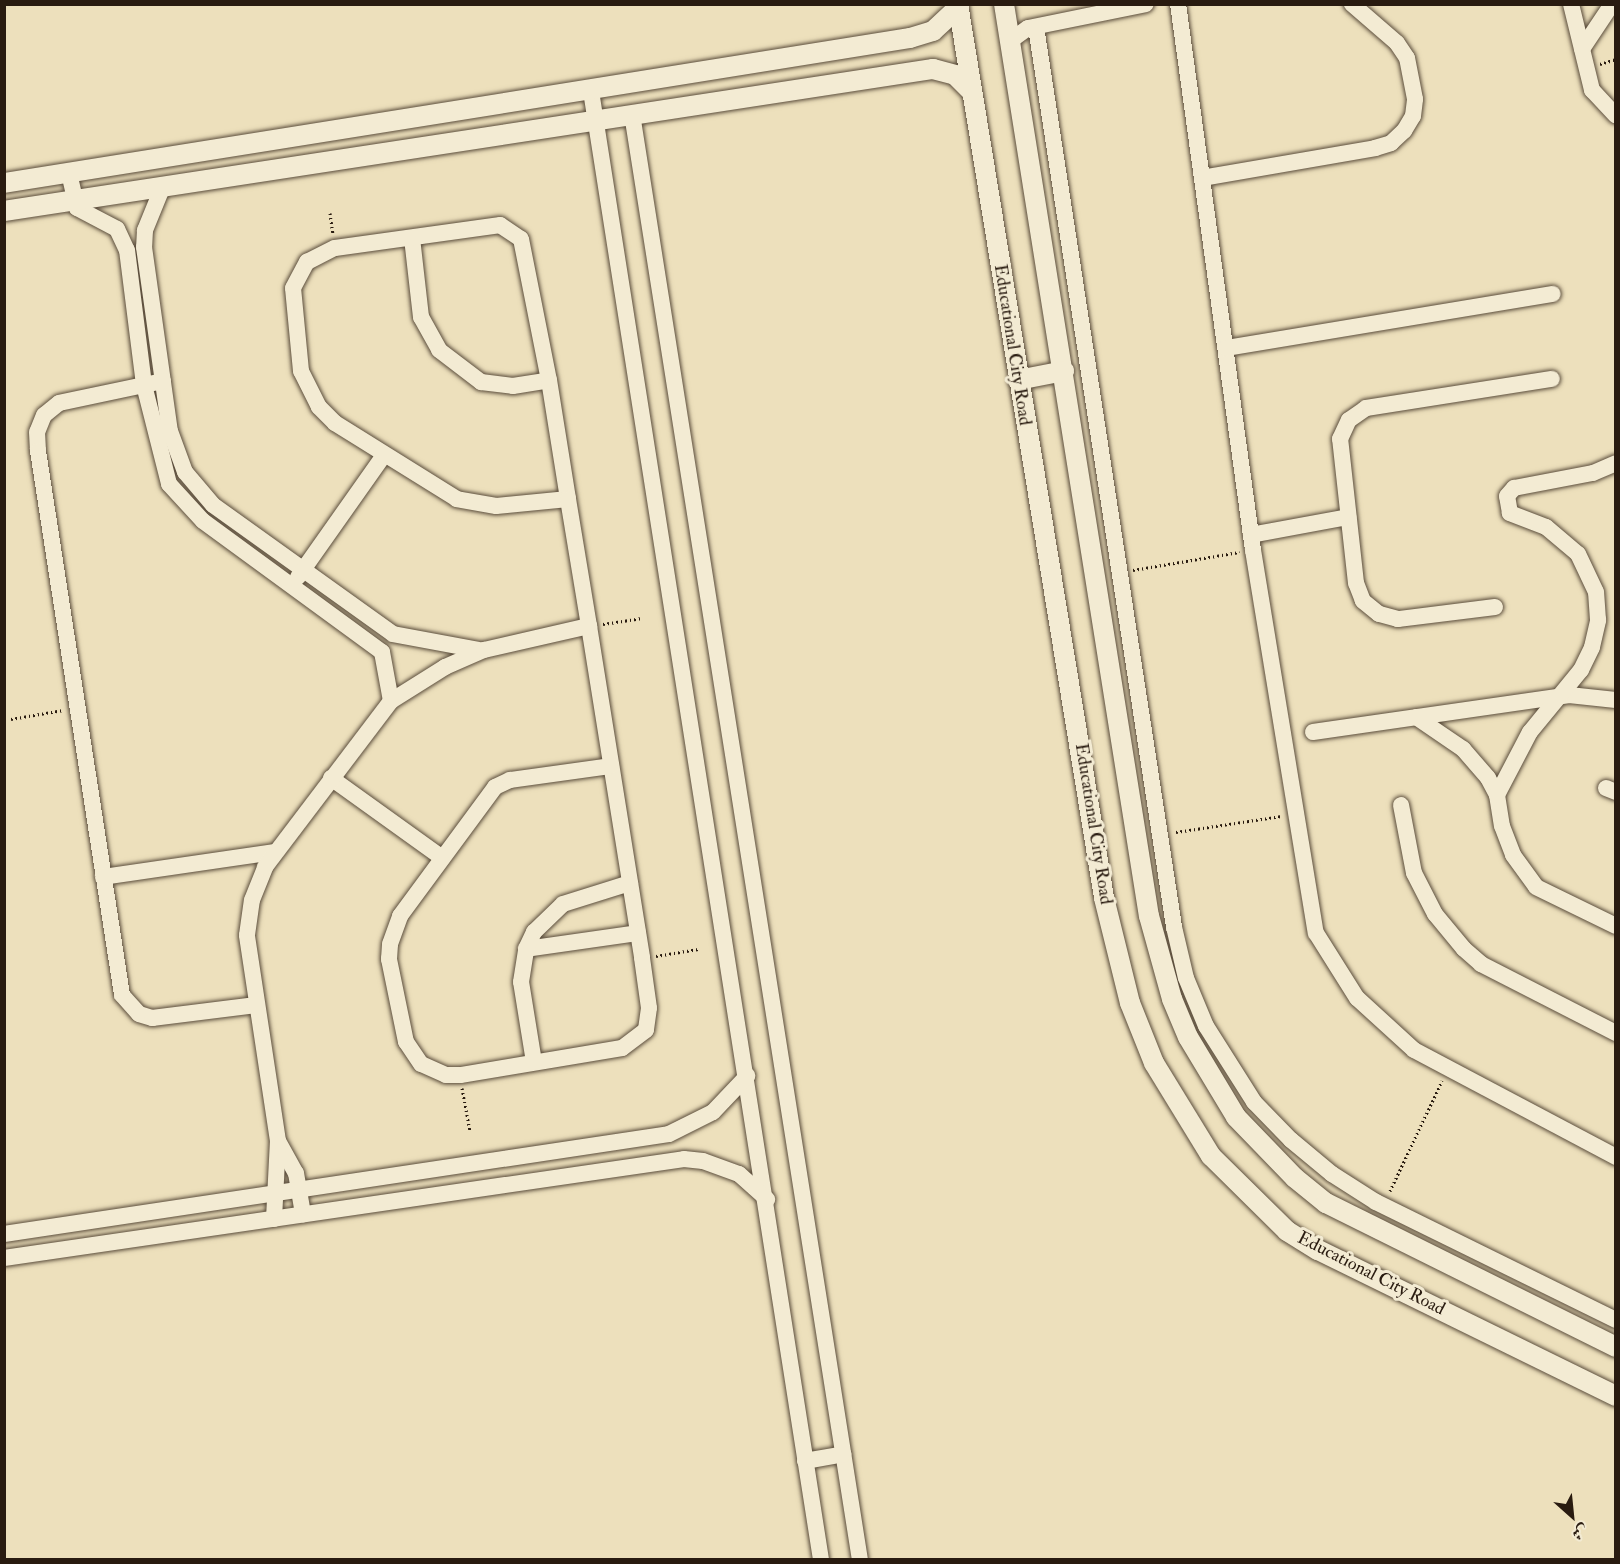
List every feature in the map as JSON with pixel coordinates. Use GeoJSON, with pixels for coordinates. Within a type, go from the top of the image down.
{"type":"FeatureCollection","features":[{"type":"Feature","properties":{"kind":"street"},"geometry":{"type":"LineString","coordinates":[[1004,4],[1149,916],[1172,999],[1198,1055],[1236,1117],[1287,1172],[1326,1203],[1616,1347]]}},
{"type":"Feature","properties":{"kind":"street"},"geometry":{"type":"LineString","coordinates":[[1010,41],[1036,27],[1146,4]]}},
{"type":"Feature","properties":{"kind":"street"},"geometry":{"type":"LineString","coordinates":[[1178,4],[1252,543],[1316,933],[1335,967],[1384,1026],[1446,1071],[1616,1157]]}},
{"type":"Feature","properties":{"kind":"street"},"geometry":{"type":"LineString","coordinates":[[1202,178],[1375,148],[1391,143],[1404,131],[1413,116],[1415,99],[1407,58],[1397,43],[1352,4]]}},
{"type":"Feature","properties":{"kind":"street"},"geometry":{"type":"LineString","coordinates":[[1571,4],[1592,90],[1616,116]]}},
{"type":"Feature","properties":{"kind":"street"},"geometry":{"type":"LineString","coordinates":[[1582,49],[1612,4]]}},
{"type":"Feature","properties":{"kind":"street"},"geometry":{"type":"LineString","coordinates":[[4,183],[591,91],[910,38],[933,31],[958,6]]}},
{"type":"Feature","properties":{"kind":"street","name":"Educational City Road"},"geometry":{"type":"LineString","coordinates":[[958,6],[1109,921],[1140,1032],[1176,1103],[1211,1156],[1287,1231],[1318,1250],[1616,1396]]}},
{"type":"Feature","properties":{"kind":"street"},"geometry":{"type":"LineString","coordinates":[[1036,27],[1160,835],[1182,961],[1195,1002],[1218,1049],[1254,1102],[1291,1140],[1332,1174],[1383,1206],[1616,1320]]}},
{"type":"Feature","properties":{"kind":"street"},"geometry":{"type":"LineString","coordinates":[[4,211],[933,69],[955,75],[971,91]]}},
{"type":"Feature","properties":{"kind":"street"},"geometry":{"type":"LineString","coordinates":[[591,91],[767,1199],[821,1560]]}},
{"type":"Feature","properties":{"kind":"street"},"geometry":{"type":"LineString","coordinates":[[632,114],[860,1560]]}},
{"type":"Feature","properties":{"kind":"street"},"geometry":{"type":"LineString","coordinates":[[69,173],[73,201],[85,214],[117,229],[127,250],[144,385],[169,484],[203,521],[290,588],[382,652],[391,701]]}},
{"type":"Feature","properties":{"kind":"street"},"geometry":{"type":"LineString","coordinates":[[163,186],[145,230],[144,247],[163,381],[176,452],[198,490],[393,634],[443,646],[484,650]]}},
{"type":"Feature","properties":{"kind":"street"},"geometry":{"type":"LineString","coordinates":[[568,499],[516,506],[476,504],[439,490],[335,423],[319,407],[301,371],[293,288],[307,261],[334,248],[500,225],[521,239],[549,380],[642,958],[650,1020],[640,1038],[622,1048],[460,1075],[433,1071],[412,1054],[406,1042],[389,959],[390,944],[400,916],[441,857],[495,787],[510,780],[611,766]]}},
{"type":"Feature","properties":{"kind":"street"},"geometry":{"type":"LineString","coordinates":[[412,238],[421,317],[439,350],[481,382],[513,386],[549,380]]}},
{"type":"Feature","properties":{"kind":"street"},"geometry":{"type":"LineString","coordinates":[[1226,348],[1553,294]]}},
{"type":"Feature","properties":{"kind":"street"},"geometry":{"type":"LineString","coordinates":[[1018,380],[1064,371]]}},
{"type":"Feature","properties":{"kind":"street"},"geometry":{"type":"LineString","coordinates":[[1495,607],[1398,619],[1379,614],[1359,592],[1340,439],[1357,413],[1377,406],[1552,379]]}},
{"type":"Feature","properties":{"kind":"street"},"geometry":{"type":"LineString","coordinates":[[163,381],[59,403],[44,415],[37,432],[76,708],[122,995],[128,1006],[152,1018],[256,1005]]}},
{"type":"Feature","properties":{"kind":"street"},"geometry":{"type":"LineString","coordinates":[[290,588],[384,455]]}},
{"type":"Feature","properties":{"kind":"street"},"geometry":{"type":"LineString","coordinates":[[1497,795],[1517,752],[1581,670],[1592,647],[1598,620],[1596,592],[1586,565],[1569,543],[1546,527],[1510,513],[1507,496],[1520,486],[1593,473],[1616,463]]}},
{"type":"Feature","properties":{"kind":"street"},"geometry":{"type":"LineString","coordinates":[[1252,543],[1348,517]]}},
{"type":"Feature","properties":{"kind":"street"},"geometry":{"type":"LineString","coordinates":[[274,1219],[273,1194],[278,1141],[248,952],[248,917],[257,883],[274,852],[391,701],[435,672],[484,650],[589,626]]}},
{"type":"Feature","properties":{"kind":"street"},"geometry":{"type":"LineString","coordinates":[[1313,732],[1561,696],[1616,700]]}},
{"type":"Feature","properties":{"kind":"street"},"geometry":{"type":"LineString","coordinates":[[1416,717],[1463,749],[1497,795],[1507,841],[1536,887],[1616,926]]}},
{"type":"Feature","properties":{"kind":"street"},"geometry":{"type":"LineString","coordinates":[[331,778],[441,857]]}},
{"type":"Feature","properties":{"kind":"street"},"geometry":{"type":"LineString","coordinates":[[1401,805],[1408,852],[1419,884],[1435,914],[1464,949],[1481,964],[1616,1033]]}},
{"type":"Feature","properties":{"kind":"street"},"geometry":{"type":"LineString","coordinates":[[103,877],[274,852]]}},
{"type":"Feature","properties":{"kind":"street"},"geometry":{"type":"LineString","coordinates":[[534,1062],[521,982],[526,949],[534,932],[562,904],[630,883]]}},
{"type":"Feature","properties":{"kind":"street"},"geometry":{"type":"LineString","coordinates":[[526,949],[638,933]]}},
{"type":"Feature","properties":{"kind":"street"},"geometry":{"type":"LineString","coordinates":[[4,1234],[669,1134],[713,1112],[747,1076]]}},
{"type":"Feature","properties":{"kind":"street"},"geometry":{"type":"LineString","coordinates":[[278,1141],[301,1190],[303,1214]]}},
{"type":"Feature","properties":{"kind":"street"},"geometry":{"type":"LineString","coordinates":[[4,1258],[684,1160],[703,1161],[739,1174],[767,1199]]}},
{"type":"Feature","properties":{"kind":"street"},"geometry":{"type":"LineString","coordinates":[[805,1461],[843,1454]]}},
{"type":"Feature","properties":{"kind":"path"},"geometry":{"type":"LineString","coordinates":[[330,213],[334,248]]}},
{"type":"Feature","properties":{"kind":"path"},"geometry":{"type":"LineString","coordinates":[[1120,572],[1252,543]]}},
{"type":"Feature","properties":{"kind":"path"},"geometry":{"type":"LineString","coordinates":[[589,626],[643,618]]}},
{"type":"Feature","properties":{"kind":"path"},"geometry":{"type":"LineString","coordinates":[[11,718],[76,708]]}},
{"type":"Feature","properties":{"kind":"path"},"geometry":{"type":"LineString","coordinates":[[1160,835],[1296,813]]}},
{"type":"Feature","properties":{"kind":"path"},"geometry":{"type":"LineString","coordinates":[[642,958],[698,949]]}},
{"type":"Feature","properties":{"kind":"path"},"geometry":{"type":"LineString","coordinates":[[1383,1206],[1446,1071]]}},
{"type":"Feature","properties":{"kind":"path"},"geometry":{"type":"LineString","coordinates":[[460,1075],[470,1131]]}}]}
